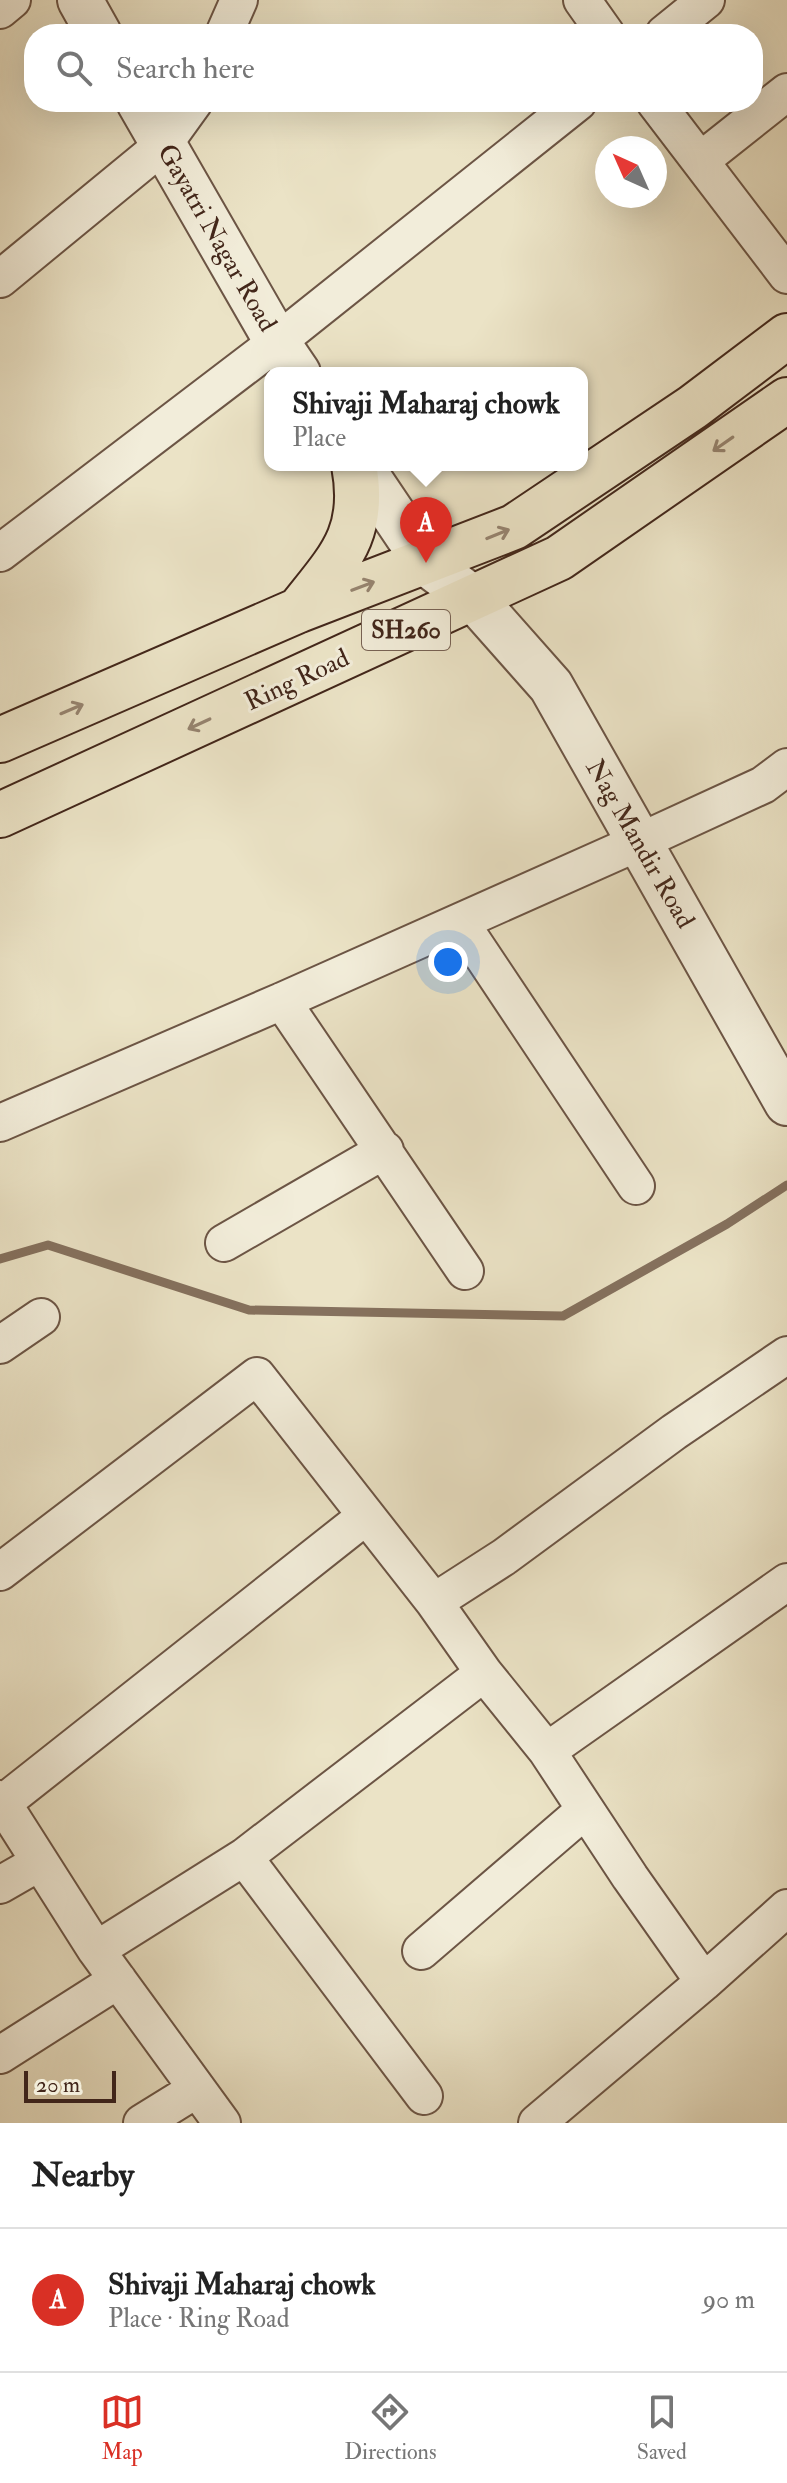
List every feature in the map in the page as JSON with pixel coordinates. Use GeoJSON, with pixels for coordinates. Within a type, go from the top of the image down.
{"type":"FeatureCollection","features":[{"type":"Feature","properties":{"kind":"main road","name":"SH260"},"geometry":{"type":"LineString","coordinates":[[0,740],[299,610],[514,527],[693,407],[787,336]]}},
{"type":"Feature","properties":{"kind":"main road","name":"Ring Road"},"geometry":{"type":"LineString","coordinates":[[0,815],[559,558],[787,400]]}},
{"type":"Feature","properties":{"kind":"main road"},"geometry":{"type":"LineString","coordinates":[[299,610],[333,567],[352,535],[359,493],[355,471]]}},
{"type":"Feature","properties":{"kind":"street"},"geometry":{"type":"LineString","coordinates":[[0,10],[12,0]]}},
{"type":"Feature","properties":{"kind":"street"},"geometry":{"type":"LineString","coordinates":[[80,0],[93,24]]}},
{"type":"Feature","properties":{"kind":"street"},"geometry":{"type":"LineString","coordinates":[[228,24],[239,0]]}},
{"type":"Feature","properties":{"kind":"street"},"geometry":{"type":"LineString","coordinates":[[582,0],[599,24]]}},
{"type":"Feature","properties":{"kind":"street"},"geometry":{"type":"LineString","coordinates":[[676,24],[706,0]]}},
{"type":"Feature","properties":{"kind":"street"},"geometry":{"type":"LineString","coordinates":[[763,111],[787,92]]}},
{"type":"Feature","properties":{"kind":"street","name":"Gayatri Nagar Road"},"geometry":{"type":"LineString","coordinates":[[145,112],[288,358]]}},
{"type":"Feature","properties":{"kind":"street"},"geometry":{"type":"LineString","coordinates":[[0,279],[163,145],[187,112]]}},
{"type":"Feature","properties":{"kind":"street"},"geometry":{"type":"LineString","coordinates":[[288,358],[567,112]]}},
{"type":"Feature","properties":{"kind":"street"},"geometry":{"type":"LineString","coordinates":[[663,112],[787,275]]}},
{"type":"Feature","properties":{"kind":"street"},"geometry":{"type":"LineString","coordinates":[[700,161],[762,112]]}},
{"type":"Feature","properties":{"kind":"street"},"geometry":{"type":"LineString","coordinates":[[0,553],[264,374]]}},
{"type":"Feature","properties":{"kind":"street"},"geometry":{"type":"LineString","coordinates":[[364,471],[426,563],[474,599]]}},
{"type":"Feature","properties":{"kind":"street","name":"Nag Mandir Road"},"geometry":{"type":"LineString","coordinates":[[474,599],[551,686],[787,1103]]}},
{"type":"Feature","properties":{"kind":"street"},"geometry":{"type":"LineString","coordinates":[[0,1123],[639,842],[763,785],[787,767]]}},
{"type":"Feature","properties":{"kind":"street"},"geometry":{"type":"LineString","coordinates":[[460,922],[636,1186]]}},
{"type":"Feature","properties":{"kind":"street"},"geometry":{"type":"LineString","coordinates":[[282,1001],[465,1271]]}},
{"type":"Feature","properties":{"kind":"street"},"geometry":{"type":"LineString","coordinates":[[224,1243],[385,1150]]}},
{"type":"Feature","properties":{"kind":"street"},"geometry":{"type":"LineString","coordinates":[[0,1345],[41,1317]]}},
{"type":"Feature","properties":{"kind":"street"},"geometry":{"type":"LineString","coordinates":[[434,1602],[504,1557],[674,1432],[787,1355]]}},
{"type":"Feature","properties":{"kind":"street"},"geometry":{"type":"LineString","coordinates":[[0,1572],[257,1376],[547,1751],[704,1982]]}},
{"type":"Feature","properties":{"kind":"street"},"geometry":{"type":"LineString","coordinates":[[222,2123],[96,1950],[1,1801],[366,1516]]}},
{"type":"Feature","properties":{"kind":"street"},"geometry":{"type":"LineString","coordinates":[[547,1751],[787,1582]]}},
{"type":"Feature","properties":{"kind":"street"},"geometry":{"type":"LineString","coordinates":[[96,1950],[244,1857],[484,1673]]}},
{"type":"Feature","properties":{"kind":"street"},"geometry":{"type":"LineString","coordinates":[[421,1951],[585,1810]]}},
{"type":"Feature","properties":{"kind":"street"},"geometry":{"type":"LineString","coordinates":[[244,1857],[424,2096]]}},
{"type":"Feature","properties":{"kind":"street"},"geometry":{"type":"LineString","coordinates":[[0,1885],[40,1862]]}},
{"type":"Feature","properties":{"kind":"street"},"geometry":{"type":"LineString","coordinates":[[554,2117],[787,1908]]}},
{"type":"Feature","properties":{"kind":"street"},"geometry":{"type":"LineString","coordinates":[[0,2055],[118,1980]]}},
{"type":"Feature","properties":{"kind":"street"},"geometry":{"type":"LineString","coordinates":[[142,2123],[197,2089]]}},
{"type":"Feature","properties":{"kind":"waterway"},"geometry":{"type":"LineString","coordinates":[[0,1259],[48,1245],[249,1310],[563,1316],[727,1224],[787,1185]]}},
{"type":"Feature","properties":{"kind":"place","name":"Shivaji Maharaj chowk"},"geometry":{"type":"Point","coordinates":[426,563]}}]}
